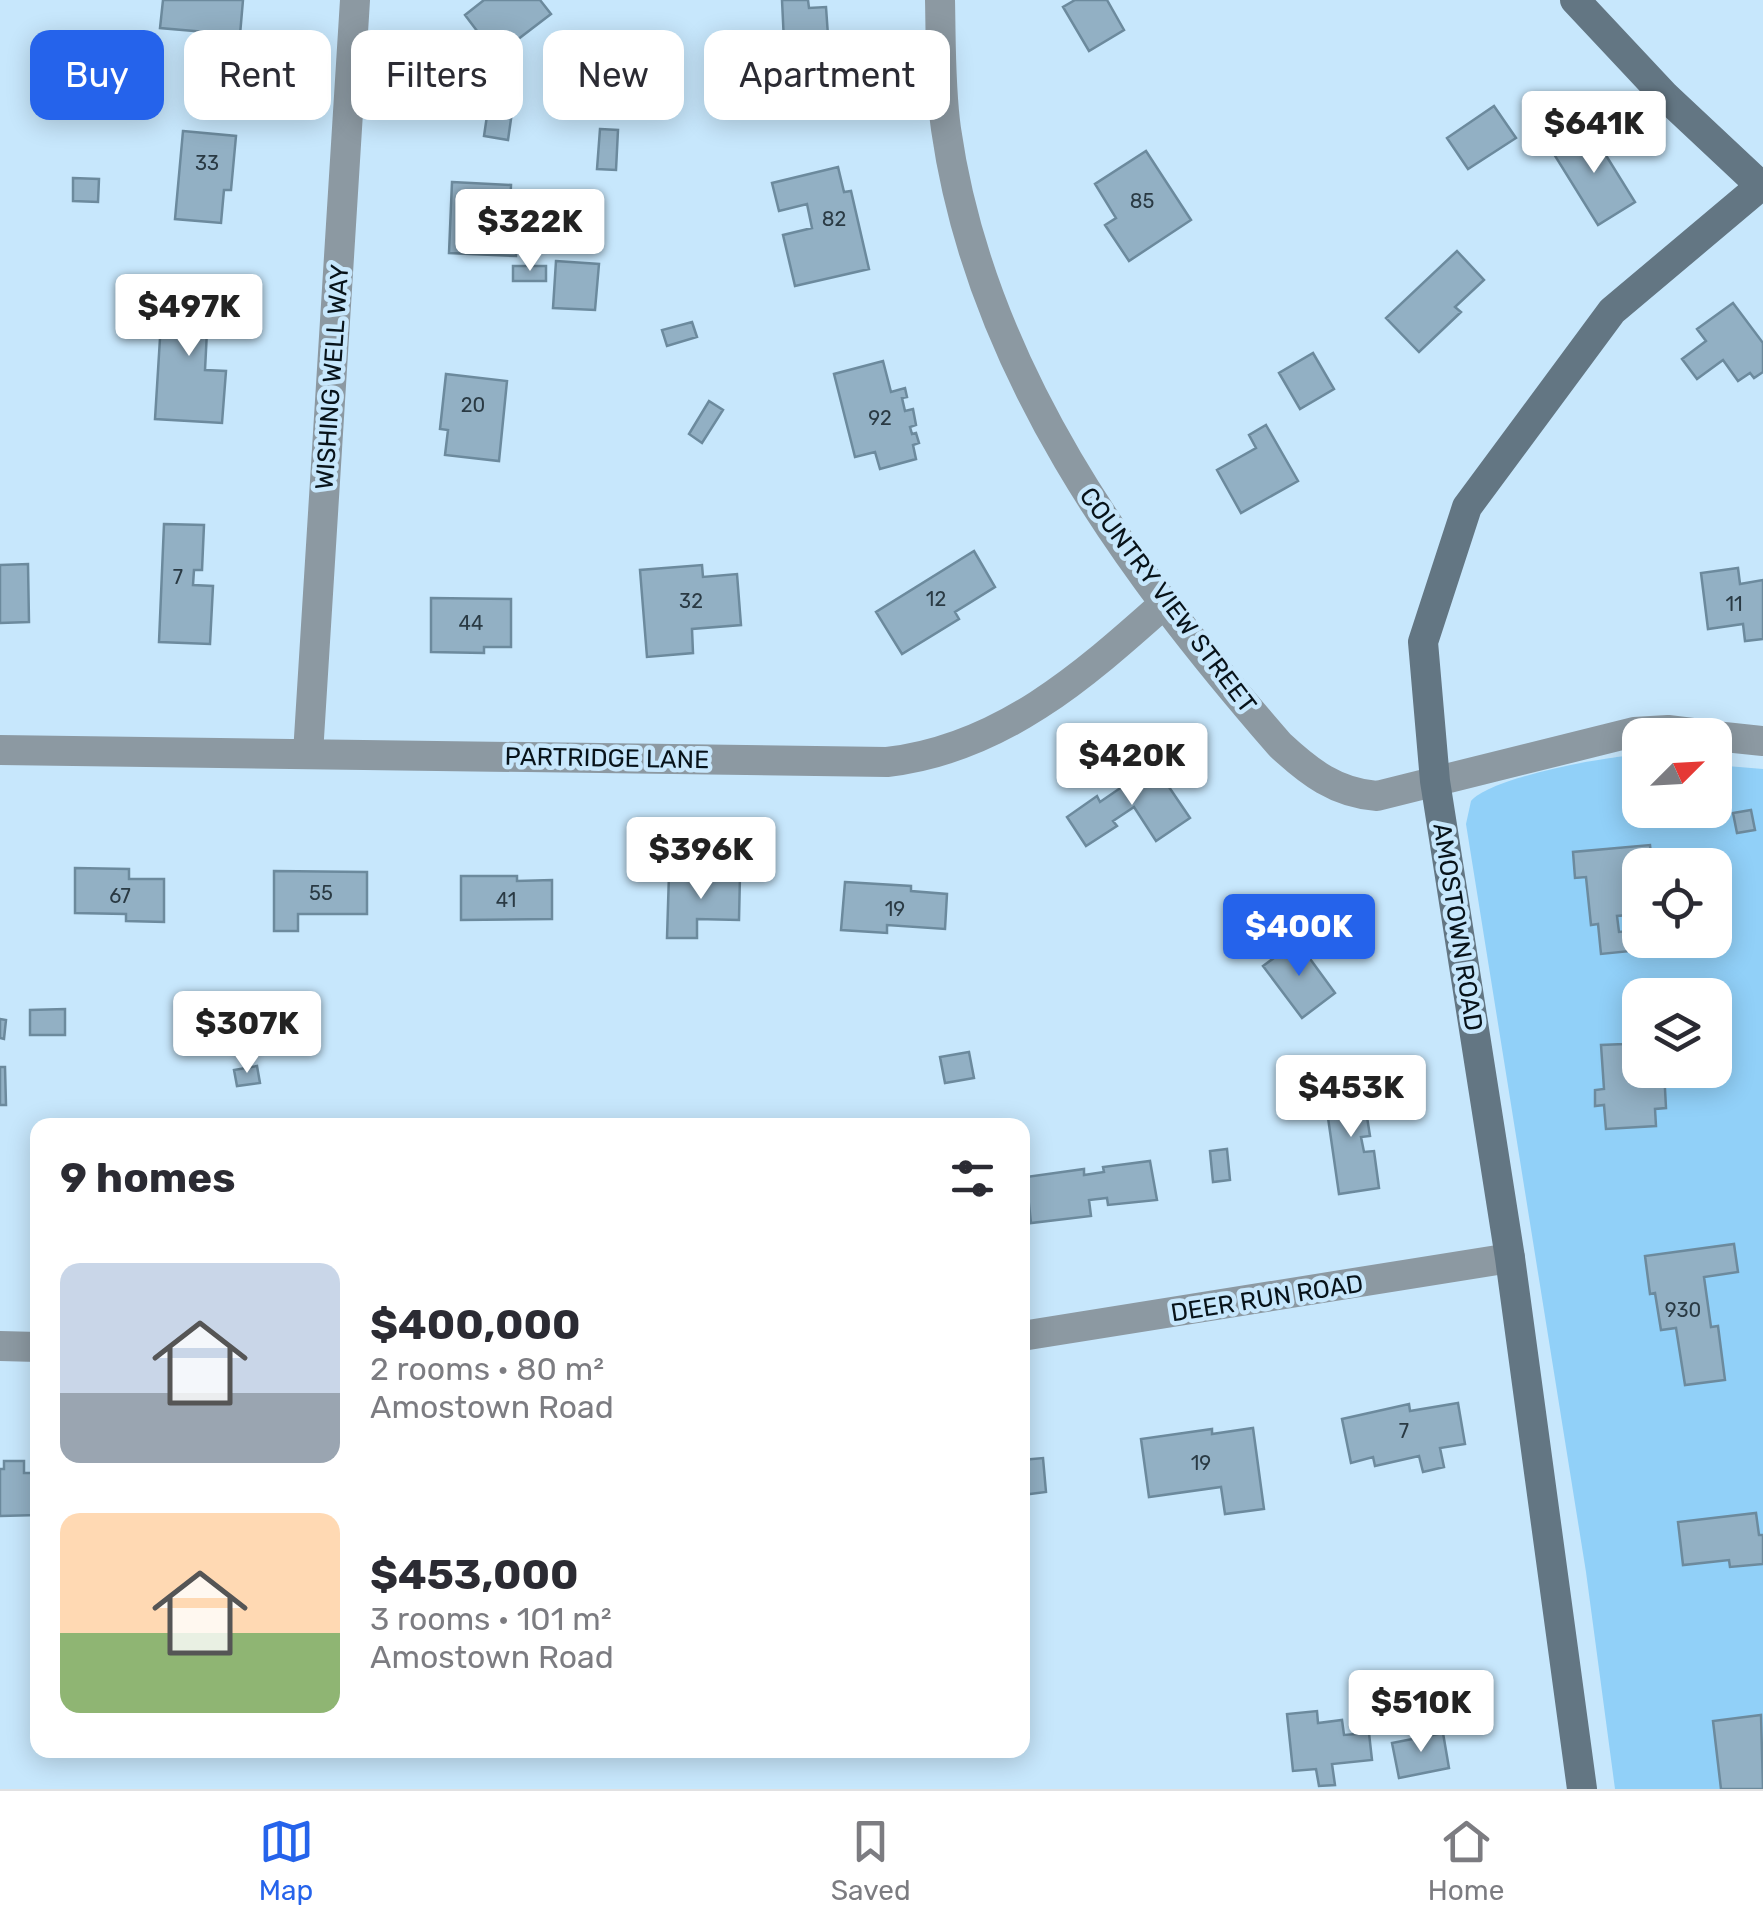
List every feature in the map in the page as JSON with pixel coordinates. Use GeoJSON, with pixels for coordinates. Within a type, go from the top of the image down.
{"type":"FeatureCollection","features":[{"type":"Feature","properties":{"kind":"street","name":"WISHING WELL WAY"},"geometry":{"type":"LineString","coordinates":[[308,754],[355,0]]}},
{"type":"Feature","properties":{"kind":"street","name":"COUNTRY VIEW STREET"},"geometry":{"type":"LineString","coordinates":[[940,0],[948,144],[997,315],[1047,426],[1101,515],[1165,603],[1280,745],[1321,779],[1344,791],[1377,796],[1622,735]]}},
{"type":"Feature","properties":{"kind":"street"},"geometry":{"type":"LineString","coordinates":[[1575,0],[1666,96],[1762,185]]}},
{"type":"Feature","properties":{"kind":"street","name":"AMOSTOWN ROAD"},"geometry":{"type":"LineString","coordinates":[[1582,1789],[1510,1258],[1435,781],[1423,642],[1466,508],[1612,311],[1762,185]]}},
{"type":"Feature","properties":{"kind":"street","name":"PARTRIDGE LANE"},"geometry":{"type":"LineString","coordinates":[[0,750],[888,762],[914,759],[964,745],[1033,710],[1091,668],[1165,603]]}},
{"type":"Feature","properties":{"kind":"street","name":"COUNTRY VIEW STREET"},"geometry":{"type":"LineString","coordinates":[[1732,737],[1763,741]]}},
{"type":"Feature","properties":{"kind":"street","name":"DEER RUN ROAD"},"geometry":{"type":"LineString","coordinates":[[1030,1335],[1510,1258]]}},
{"type":"Feature","properties":{"kind":"street"},"geometry":{"type":"LineString","coordinates":[[0,1346],[30,1347]]}},
{"type":"Feature","properties":{"kind":"shaded area"},"geometry":{"type":"Polygon","coordinates":[[[1622,756],[1622,828],[1732,828],[1732,766],[1763,769],[1763,1789],[1615,1789],[1586,1572],[1466,824],[1471,801],[1483,792],[1525,776],[1622,756]]]}},
{"type":"Feature","properties":{"kind":"building"},"geometry":{"type":"Polygon","coordinates":[[[163,0],[243,0],[240,30],[160,28],[163,0]]]}},
{"type":"Feature","properties":{"kind":"building"},"geometry":{"type":"Polygon","coordinates":[[[484,0],[540,0],[551,14],[523,35],[523,30],[476,30],[465,15],[484,0]]]}},
{"type":"Feature","properties":{"kind":"building"},"geometry":{"type":"Polygon","coordinates":[[[782,0],[808,0],[809,8],[826,7],[828,30],[783,30],[782,0]]]}},
{"type":"Feature","properties":{"kind":"building"},"geometry":{"type":"Polygon","coordinates":[[[1075,0],[1107,0],[1124,30],[1089,51],[1063,7],[1075,0]]]}},
{"type":"Feature","properties":{"kind":"building"},"geometry":{"type":"Polygon","coordinates":[[[1494,106],[1516,138],[1468,169],[1447,138],[1494,106]]]}},
{"type":"Feature","properties":{"kind":"building"},"geometry":{"type":"Polygon","coordinates":[[[486,120],[511,120],[508,140],[484,136],[486,120]]]}},
{"type":"Feature","properties":{"kind":"building"},"geometry":{"type":"Polygon","coordinates":[[[1589,128],[1635,202],[1598,225],[1552,151],[1589,128]]]}},
{"type":"Feature","properties":{"kind":"building"},"geometry":{"type":"Polygon","coordinates":[[[600,129],[618,130],[616,170],[597,169],[600,129]]]}},
{"type":"Feature","properties":{"kind":"building"},"geometry":{"type":"Polygon","coordinates":[[[183,131],[236,136],[231,190],[224,190],[221,223],[175,219],[183,131]]]}},
{"type":"Feature","properties":{"kind":"building"},"geometry":{"type":"Polygon","coordinates":[[[1146,151],[1191,220],[1129,261],[1105,225],[1116,218],[1095,184],[1146,151]]]}},
{"type":"Feature","properties":{"kind":"building"},"geometry":{"type":"Polygon","coordinates":[[[838,167],[844,192],[851,191],[869,269],[795,286],[783,235],[812,228],[807,204],[779,211],[772,183],[838,167]]]}},
{"type":"Feature","properties":{"kind":"building"},"geometry":{"type":"Polygon","coordinates":[[[73,178],[99,179],[98,202],[73,201],[73,178]]]}},
{"type":"Feature","properties":{"kind":"building"},"geometry":{"type":"Polygon","coordinates":[[[452,182],[511,185],[510,208],[528,208],[527,245],[516,245],[516,256],[449,253],[452,182]]]}},
{"type":"Feature","properties":{"kind":"building"},"geometry":{"type":"Polygon","coordinates":[[[1457,251],[1484,280],[1455,307],[1461,312],[1419,352],[1386,318],[1457,251]]]}},
{"type":"Feature","properties":{"kind":"building"},"geometry":{"type":"Polygon","coordinates":[[[556,261],[599,264],[595,310],[553,308],[556,261]]]}},
{"type":"Feature","properties":{"kind":"building"},"geometry":{"type":"Polygon","coordinates":[[[513,266],[546,266],[546,281],[513,281],[513,266]]]}},
{"type":"Feature","properties":{"kind":"building"},"geometry":{"type":"Polygon","coordinates":[[[163,290],[224,294],[222,332],[207,331],[205,370],[226,371],[222,423],[155,419],[163,290]]]}},
{"type":"Feature","properties":{"kind":"building"},"geometry":{"type":"Polygon","coordinates":[[[1733,303],[1763,343],[1763,372],[1754,378],[1750,373],[1738,381],[1723,360],[1697,379],[1682,359],[1706,341],[1697,329],[1733,303]]]}},
{"type":"Feature","properties":{"kind":"building"},"geometry":{"type":"Polygon","coordinates":[[[692,322],[697,337],[667,346],[662,330],[692,322]]]}},
{"type":"Feature","properties":{"kind":"building"},"geometry":{"type":"Polygon","coordinates":[[[1313,353],[1334,389],[1300,409],[1279,373],[1313,353]]]}},
{"type":"Feature","properties":{"kind":"building"},"geometry":{"type":"Polygon","coordinates":[[[883,361],[891,392],[905,388],[905,411],[913,409],[916,425],[910,427],[919,443],[913,445],[916,459],[880,469],[875,452],[855,457],[834,374],[883,361]]]}},
{"type":"Feature","properties":{"kind":"building"},"geometry":{"type":"Polygon","coordinates":[[[446,374],[507,381],[499,461],[445,455],[448,430],[440,429],[446,374]]]}},
{"type":"Feature","properties":{"kind":"building"},"geometry":{"type":"Polygon","coordinates":[[[709,401],[723,410],[702,443],[689,434],[709,401]]]}},
{"type":"Feature","properties":{"kind":"building"},"geometry":{"type":"Polygon","coordinates":[[[1266,425],[1298,481],[1241,513],[1217,470],[1256,448],[1249,435],[1266,425]]]}},
{"type":"Feature","properties":{"kind":"building"},"geometry":{"type":"Polygon","coordinates":[[[164,524],[204,525],[202,570],[194,570],[193,585],[213,586],[210,644],[159,642],[164,524]]]}},
{"type":"Feature","properties":{"kind":"building"},"geometry":{"type":"Polygon","coordinates":[[[974,551],[995,587],[955,612],[959,619],[902,654],[876,612],[974,551]]]}},
{"type":"Feature","properties":{"kind":"building"},"geometry":{"type":"Polygon","coordinates":[[[28,564],[29,622],[0,623],[0,565],[28,564]]]}},
{"type":"Feature","properties":{"kind":"building"},"geometry":{"type":"Polygon","coordinates":[[[702,565],[703,577],[737,574],[741,625],[692,629],[693,653],[647,657],[640,570],[702,565]]]}},
{"type":"Feature","properties":{"kind":"building"},"geometry":{"type":"Polygon","coordinates":[[[1738,568],[1740,584],[1763,580],[1763,639],[1745,641],[1743,624],[1708,629],[1701,573],[1738,568]]]}},
{"type":"Feature","properties":{"kind":"building"},"geometry":{"type":"Polygon","coordinates":[[[431,598],[511,599],[511,647],[484,647],[484,653],[431,652],[431,598]]]}},
{"type":"Feature","properties":{"kind":"building"},"geometry":{"type":"Polygon","coordinates":[[[1154,765],[1190,818],[1156,841],[1134,807],[1113,821],[1117,826],[1086,846],[1067,817],[1097,796],[1100,802],[1154,765]]]}},
{"type":"Feature","properties":{"kind":"building"},"geometry":{"type":"Polygon","coordinates":[[[1751,810],[1755,830],[1737,833],[1733,813],[1751,810]]]}},
{"type":"Feature","properties":{"kind":"building"},"geometry":{"type":"Polygon","coordinates":[[[1650,845],[1650,848],[1622,848],[1622,916],[1617,916],[1622,952],[1601,954],[1598,924],[1591,925],[1586,877],[1575,878],[1573,852],[1650,845]]]}},
{"type":"Feature","properties":{"kind":"building"},"geometry":{"type":"Polygon","coordinates":[[[75,868],[129,869],[129,879],[164,879],[164,922],[126,921],[126,914],[75,913],[75,868]]]}},
{"type":"Feature","properties":{"kind":"building"},"geometry":{"type":"Polygon","coordinates":[[[274,871],[367,872],[367,914],[298,914],[298,931],[274,931],[274,871]]]}},
{"type":"Feature","properties":{"kind":"building"},"geometry":{"type":"Polygon","coordinates":[[[669,874],[740,875],[739,920],[697,919],[697,938],[667,938],[669,874]]]}},
{"type":"Feature","properties":{"kind":"building"},"geometry":{"type":"Polygon","coordinates":[[[461,876],[552,880],[552,919],[461,920],[461,876]]]}},
{"type":"Feature","properties":{"kind":"building"},"geometry":{"type":"Polygon","coordinates":[[[845,882],[911,886],[911,891],[947,894],[945,929],[887,925],[887,933],[841,930],[845,882]]]}},
{"type":"Feature","properties":{"kind":"building"},"geometry":{"type":"Polygon","coordinates":[[[1297,941],[1335,993],[1302,1018],[1263,966],[1297,941]]]}},
{"type":"Feature","properties":{"kind":"building"},"geometry":{"type":"Polygon","coordinates":[[[65,1009],[65,1035],[30,1035],[30,1010],[65,1009]]]}},
{"type":"Feature","properties":{"kind":"building"},"geometry":{"type":"Polygon","coordinates":[[[0,1019],[6,1020],[4,1039],[0,1038],[0,1019]]]}},
{"type":"Feature","properties":{"kind":"building"},"geometry":{"type":"Polygon","coordinates":[[[1622,1044],[1622,1088],[1665,1088],[1666,1108],[1655,1109],[1656,1126],[1606,1129],[1604,1105],[1595,1106],[1595,1090],[1604,1089],[1601,1045],[1622,1044]]]}},
{"type":"Feature","properties":{"kind":"building"},"geometry":{"type":"Polygon","coordinates":[[[969,1052],[974,1078],[945,1083],[940,1057],[969,1052]]]}},
{"type":"Feature","properties":{"kind":"building"},"geometry":{"type":"Polygon","coordinates":[[[257,1066],[260,1083],[237,1086],[234,1070],[257,1066]]]}},
{"type":"Feature","properties":{"kind":"building"},"geometry":{"type":"Polygon","coordinates":[[[0,1067],[5,1067],[6,1105],[0,1105],[0,1067]]]}},
{"type":"Feature","properties":{"kind":"building"},"geometry":{"type":"Polygon","coordinates":[[[1362,1085],[1370,1136],[1361,1137],[1364,1152],[1374,1151],[1379,1188],[1339,1194],[1324,1090],[1362,1085]]]}},
{"type":"Feature","properties":{"kind":"building"},"geometry":{"type":"Polygon","coordinates":[[[1227,1149],[1230,1180],[1213,1182],[1210,1151],[1227,1149]]]}},
{"type":"Feature","properties":{"kind":"building"},"geometry":{"type":"Polygon","coordinates":[[[1150,1161],[1157,1200],[1108,1205],[1107,1198],[1089,1200],[1091,1216],[1031,1223],[1030,1176],[1084,1169],[1084,1175],[1104,1172],[1103,1167],[1150,1161]]]}},
{"type":"Feature","properties":{"kind":"building"},"geometry":{"type":"Polygon","coordinates":[[[1734,1244],[1738,1272],[1704,1277],[1711,1327],[1718,1326],[1725,1380],[1685,1385],[1676,1328],[1661,1330],[1655,1293],[1650,1294],[1645,1256],[1734,1244]]]}},
{"type":"Feature","properties":{"kind":"building"},"geometry":{"type":"Polygon","coordinates":[[[1458,1403],[1465,1444],[1440,1448],[1444,1467],[1423,1472],[1419,1456],[1375,1466],[1373,1457],[1351,1463],[1342,1419],[1409,1404],[1410,1411],[1458,1403]]]}},
{"type":"Feature","properties":{"kind":"building"},"geometry":{"type":"Polygon","coordinates":[[[1253,1428],[1264,1509],[1225,1514],[1221,1487],[1149,1497],[1141,1439],[1212,1429],[1212,1434],[1253,1428]]]}},
{"type":"Feature","properties":{"kind":"building"},"geometry":{"type":"Polygon","coordinates":[[[1043,1458],[1046,1492],[1030,1494],[1030,1459],[1043,1458]]]}},
{"type":"Feature","properties":{"kind":"building"},"geometry":{"type":"Polygon","coordinates":[[[4,1461],[24,1461],[24,1473],[30,1473],[30,1515],[0,1516],[0,1469],[4,1469],[4,1461]]]}},
{"type":"Feature","properties":{"kind":"building"},"geometry":{"type":"Polygon","coordinates":[[[1756,1513],[1759,1535],[1763,1535],[1763,1564],[1730,1567],[1729,1560],[1683,1565],[1678,1522],[1756,1513]]]}},
{"type":"Feature","properties":{"kind":"building"},"geometry":{"type":"Polygon","coordinates":[[[1317,1711],[1318,1723],[1342,1720],[1344,1735],[1369,1733],[1372,1760],[1332,1764],[1335,1785],[1319,1786],[1316,1769],[1293,1771],[1287,1714],[1317,1711]]]}},
{"type":"Feature","properties":{"kind":"building"},"geometry":{"type":"Polygon","coordinates":[[[1761,1715],[1763,1789],[1721,1789],[1713,1721],[1761,1715]]]}},
{"type":"Feature","properties":{"kind":"building"},"geometry":{"type":"Polygon","coordinates":[[[1443,1733],[1449,1768],[1399,1778],[1392,1743],[1443,1733]]]}}]}
